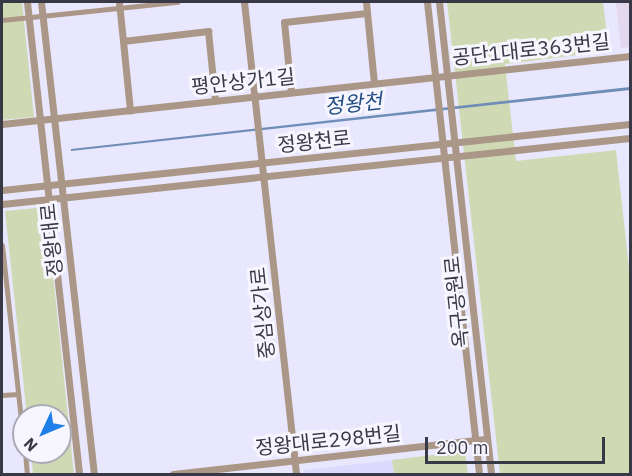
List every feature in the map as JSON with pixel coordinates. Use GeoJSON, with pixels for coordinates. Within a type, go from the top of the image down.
{"type":"FeatureCollection","features":[{"type":"Feature","properties":{"kind":"street","name":"정왕대로"},"geometry":{"type":"LineString","coordinates":[[27,2],[79,474]]}},
{"type":"Feature","properties":{"kind":"street","name":"정왕대로"},"geometry":{"type":"LineString","coordinates":[[41,2],[94,474]]}},
{"type":"Feature","properties":{"kind":"street"},"geometry":{"type":"LineString","coordinates":[[2,21],[119,5],[177,2]]}},
{"type":"Feature","properties":{"kind":"street"},"geometry":{"type":"LineString","coordinates":[[244,2],[255,96]]}},
{"type":"Feature","properties":{"kind":"street"},"geometry":{"type":"LineString","coordinates":[[366,2],[374,83]]}},
{"type":"Feature","properties":{"kind":"street"},"geometry":{"type":"LineString","coordinates":[[427,2],[435,76]]}},
{"type":"Feature","properties":{"kind":"street"},"geometry":{"type":"LineString","coordinates":[[439,2],[447,75]]}},
{"type":"Feature","properties":{"kind":"street"},"geometry":{"type":"LineString","coordinates":[[119,5],[130,110]]}},
{"type":"Feature","properties":{"kind":"street"},"geometry":{"type":"LineString","coordinates":[[291,92],[284,22],[367,13]]}},
{"type":"Feature","properties":{"kind":"street"},"geometry":{"type":"LineString","coordinates":[[123,41],[208,31],[215,100]]}},
{"type":"Feature","properties":{"kind":"street","name":"공단1대로363번길"},"geometry":{"type":"LineString","coordinates":[[435,76],[630,56]]}},
{"type":"Feature","properties":{"kind":"street","name":"옥구공원로"},"geometry":{"type":"LineString","coordinates":[[447,75],[492,474]]}},
{"type":"Feature","properties":{"kind":"street","name":"평안상가1길"},"geometry":{"type":"LineString","coordinates":[[2,124],[435,76]]}},
{"type":"Feature","properties":{"kind":"street","name":"옥구공원로"},"geometry":{"type":"LineString","coordinates":[[435,76],[479,474]]}},
{"type":"Feature","properties":{"kind":"street","name":"중심상가로"},"geometry":{"type":"LineString","coordinates":[[255,96],[296,474]]}},
{"type":"Feature","properties":{"kind":"street","name":"정왕천로"},"geometry":{"type":"LineString","coordinates":[[2,190],[630,124]]}},
{"type":"Feature","properties":{"kind":"street","name":"정왕천로"},"geometry":{"type":"LineString","coordinates":[[2,204],[630,138]]}},
{"type":"Feature","properties":{"kind":"street"},"geometry":{"type":"LineString","coordinates":[[2,245],[5,302],[19,404]]}},
{"type":"Feature","properties":{"kind":"street"},"geometry":{"type":"LineString","coordinates":[[2,395],[18,393]]}},
{"type":"Feature","properties":{"kind":"street","name":"정왕대로298번길"},"geometry":{"type":"LineString","coordinates":[[173,474],[488,439]]}},
{"type":"Feature","properties":{"kind":"shaded area"},"geometry":{"type":"Polygon","coordinates":[[[616,2],[630,2],[630,47],[621,48],[616,2]]]}},
{"type":"Feature","properties":{"kind":"shaded area"},"geometry":{"type":"Polygon","coordinates":[[[392,460],[394,474],[304,474],[304,470],[392,460]]]}},
{"type":"Feature","properties":{"kind":"green space"},"geometry":{"type":"Polygon","coordinates":[[[2,2],[22,2],[34,117],[2,120],[2,2]]]}},
{"type":"Feature","properties":{"kind":"green space"},"geometry":{"type":"Polygon","coordinates":[[[447,2],[603,2],[609,51],[505,64],[516,161],[616,150],[630,277],[630,474],[500,474],[447,2]]]}},
{"type":"Feature","properties":{"kind":"green space"},"geometry":{"type":"Polygon","coordinates":[[[46,207],[67,404],[26,404],[5,211],[46,207]]]}},
{"type":"Feature","properties":{"kind":"green space"},"geometry":{"type":"Polygon","coordinates":[[[465,451],[468,474],[394,474],[392,460],[465,451]]]}},
{"type":"Feature","properties":{"kind":"green space"},"geometry":{"type":"Polygon","coordinates":[[[72,455],[74,474],[33,474],[32,464],[72,464],[72,455]]]}},
{"type":"Feature","properties":{"kind":"water"},"geometry":{"type":"Polygon","coordinates":[[[630,87],[630,90],[71,151],[71,149],[630,87]]]}},
{"type":"Feature","properties":{"kind":"water label","name":"정왕천"},"geometry":{"type":"Point","coordinates":[353,103]}}]}
